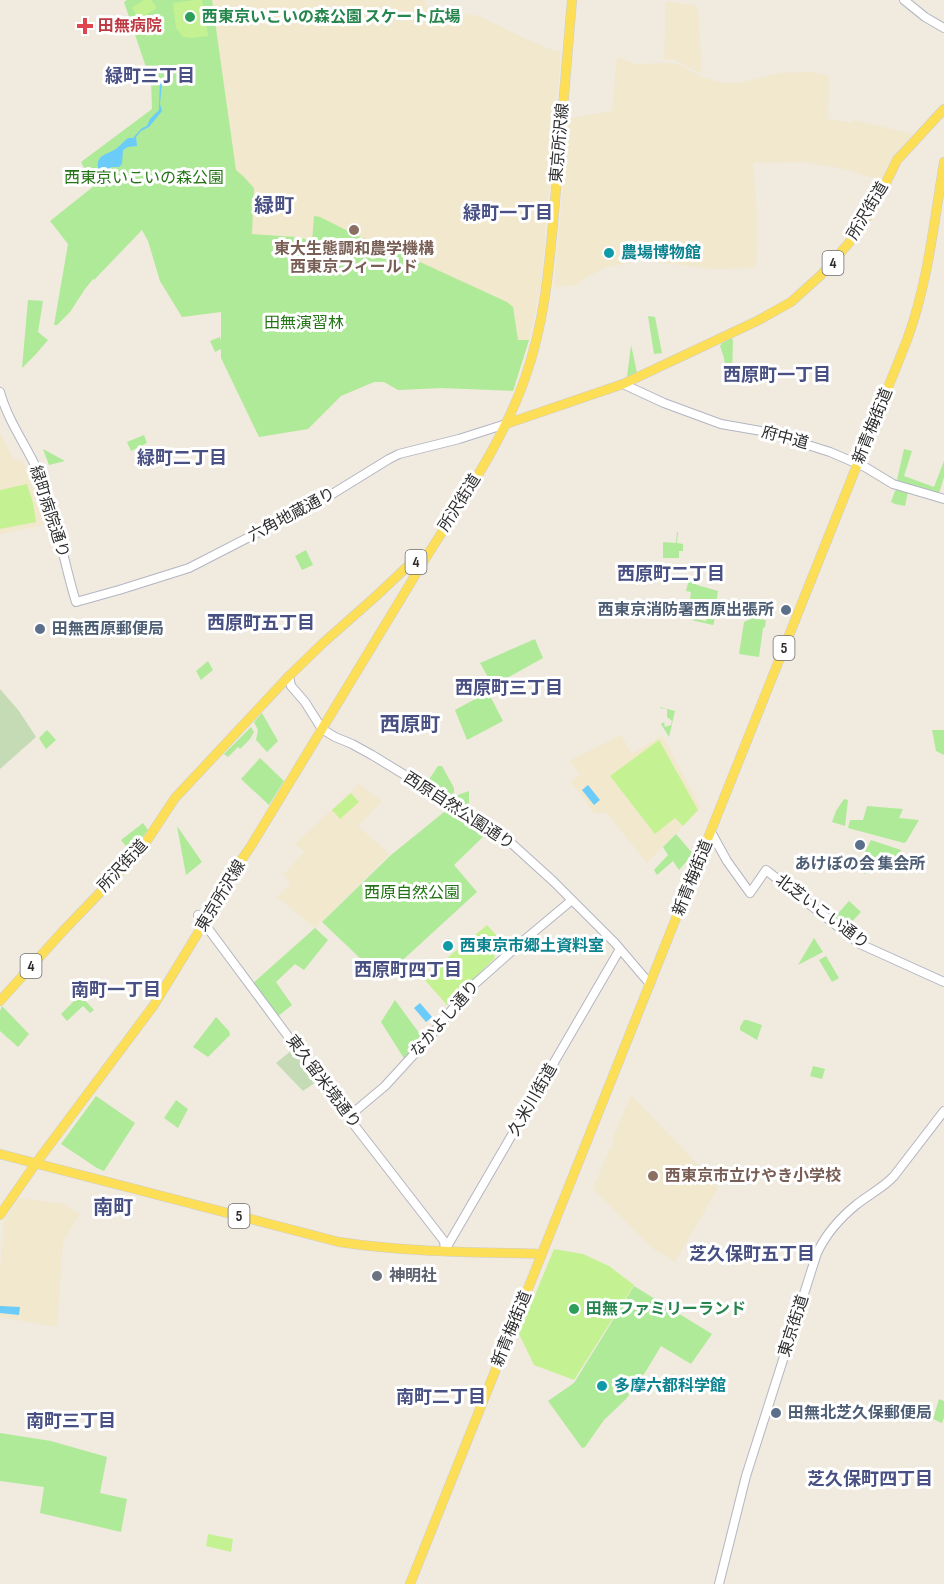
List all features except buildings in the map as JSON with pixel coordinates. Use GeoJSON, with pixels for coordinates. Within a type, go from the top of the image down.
{"type":"FeatureCollection","features":[{"type":"Feature","properties":{"kind":"main road","name":"東京所沢線"},"geometry":{"type":"LineString","coordinates":[[506,424],[531,361],[548,280],[572,0]]}},
{"type":"Feature","properties":{"kind":"main road","name":"所沢街道"},"geometry":{"type":"LineString","coordinates":[[0,1000],[140,851],[175,798],[290,676],[408,566],[415,562],[422,564],[474,481],[506,424],[623,384],[784,307],[821,275],[855,236],[878,199],[897,160],[942,114]]}},
{"type":"Feature","properties":{"kind":"main road","name":"新青梅街道"},"geometry":{"type":"LineString","coordinates":[[410,1584],[916,316],[925,282],[943,168]]}},
{"type":"Feature","properties":{"kind":"main road","name":"東京所沢線"},"geometry":{"type":"LineString","coordinates":[[0,1215],[154,1005],[229,878],[251,846],[422,564]]}},
{"type":"Feature","properties":{"kind":"main road","name":"5"},"geometry":{"type":"LineString","coordinates":[[0,1154],[330,1240],[386,1248],[542,1254]]}},
{"type":"Feature","properties":{"kind":"street"},"geometry":{"type":"LineString","coordinates":[[904,0],[925,17],[944,28]]}},
{"type":"Feature","properties":{"kind":"street","name":"府中道"},"geometry":{"type":"LineString","coordinates":[[623,384],[664,403],[722,424],[767,432],[830,452],[858,464],[893,484],[944,499]]}},
{"type":"Feature","properties":{"kind":"street","name":"緑町病院通り"},"geometry":{"type":"LineString","coordinates":[[0,392],[6,411],[37,468],[45,488],[76,602]]}},
{"type":"Feature","properties":{"kind":"street","name":"六角地蔵通り"},"geometry":{"type":"LineString","coordinates":[[76,602],[189,568],[329,496],[399,454],[506,424]]}},
{"type":"Feature","properties":{"kind":"street"},"geometry":{"type":"LineString","coordinates":[[290,676],[291,686],[305,702],[322,729]]}},
{"type":"Feature","properties":{"kind":"street","name":"西原自然公園通り"},"geometry":{"type":"LineString","coordinates":[[322,729],[372,755],[492,829],[572,900],[620,949],[650,984]]}},
{"type":"Feature","properties":{"kind":"street","name":"北芝いこい通り"},"geometry":{"type":"LineString","coordinates":[[711,832],[727,861],[750,893],[766,870],[860,944],[944,982]]}},
{"type":"Feature","properties":{"kind":"street","name":"なかよし通り"},"geometry":{"type":"LineString","coordinates":[[348,1117],[385,1086],[407,1063],[468,990],[572,900]]}},
{"type":"Feature","properties":{"kind":"street","name":"東久留米境通り"},"geometry":{"type":"LineString","coordinates":[[198,915],[348,1117],[444,1241],[445,1250]]}},
{"type":"Feature","properties":{"kind":"street","name":"久米川街道"},"geometry":{"type":"LineString","coordinates":[[445,1250],[620,949]]}},
{"type":"Feature","properties":{"kind":"street","name":"東京街道"},"geometry":{"type":"LineString","coordinates":[[719,1584],[746,1476],[817,1253],[824,1238],[847,1213],[894,1176],[944,1111]]}},
{"type":"Feature","properties":{"kind":"shaded area","name":"東大生態調和農学機構 西東京フィールド"},"geometry":{"type":"Polygon","coordinates":[[[212,0],[424,0],[430,12],[454,12],[479,16],[535,43],[561,51],[541,284],[529,340],[513,391],[442,388],[398,390],[384,382],[374,382],[341,396],[308,429],[259,437],[221,358],[221,312],[182,317],[160,281],[236,170],[212,0]]]}},
{"type":"Feature","properties":{"kind":"shaded area"},"geometry":{"type":"Polygon","coordinates":[[[666,2],[698,7],[702,74],[674,60],[664,59],[666,2]]]}},
{"type":"Feature","properties":{"kind":"shaded area"},"geometry":{"type":"Polygon","coordinates":[[[617,57],[634,64],[672,63],[701,77],[723,83],[744,82],[779,73],[812,72],[829,76],[828,119],[853,123],[854,120],[913,134],[895,155],[880,180],[840,168],[804,162],[753,163],[758,226],[756,268],[712,269],[640,260],[605,268],[576,285],[554,287],[569,118],[612,111],[617,57]]]}},
{"type":"Feature","properties":{"kind":"shaded area"},"geometry":{"type":"Polygon","coordinates":[[[0,433],[14,460],[23,462],[33,483],[45,523],[40,526],[0,534],[0,433]]]}},
{"type":"Feature","properties":{"kind":"shaded area"},"geometry":{"type":"Polygon","coordinates":[[[621,735],[632,754],[662,735],[701,808],[647,863],[606,812],[595,814],[570,781],[578,777],[579,773],[569,761],[621,735]]]}},
{"type":"Feature","properties":{"kind":"shaded area"},"geometry":{"type":"Polygon","coordinates":[[[359,784],[382,801],[358,826],[390,854],[315,928],[277,897],[291,883],[283,875],[304,852],[295,844],[359,784]]]}},
{"type":"Feature","properties":{"kind":"shaded area","name":"西東京市立けやき小学校"},"geometry":{"type":"Polygon","coordinates":[[[631,1095],[718,1188],[675,1262],[652,1248],[593,1189],[610,1148],[613,1146],[614,1135],[631,1095]]]}},
{"type":"Feature","properties":{"kind":"shaded area"},"geometry":{"type":"Polygon","coordinates":[[[19,1198],[65,1204],[80,1214],[63,1242],[57,1327],[0,1317],[0,1269],[4,1221],[19,1198]]]}},
{"type":"Feature","properties":{"kind":"green space","name":"田無演習林"},"geometry":{"type":"Polygon","coordinates":[[[127,0],[212,0],[236,170],[254,188],[252,234],[297,237],[312,241],[314,216],[320,217],[507,302],[513,307],[518,340],[529,340],[513,391],[442,388],[398,390],[384,382],[374,382],[341,396],[308,429],[259,437],[221,358],[221,349],[215,352],[210,341],[220,337],[221,341],[221,312],[182,317],[160,281],[148,241],[142,230],[93,279],[70,312],[57,325],[54,325],[68,244],[50,221],[94,186],[81,162],[152,109],[151,82],[124,2],[127,0]]]}},
{"type":"Feature","properties":{"kind":"green space"},"geometry":{"type":"Polygon","coordinates":[[[144,0],[151,0],[157,8],[139,19],[132,8],[144,0]]]}},
{"type":"Feature","properties":{"kind":"green space","name":"西東京いこいの森公園 スケート広場"},"geometry":{"type":"Polygon","coordinates":[[[202,0],[208,36],[183,37],[176,28],[173,3],[202,0]]]}},
{"type":"Feature","properties":{"kind":"green space"},"geometry":{"type":"Polygon","coordinates":[[[28,300],[43,301],[38,332],[48,340],[22,368],[28,300]]]}},
{"type":"Feature","properties":{"kind":"green space"},"geometry":{"type":"Polygon","coordinates":[[[648,316],[655,317],[662,353],[654,354],[648,316]]]}},
{"type":"Feature","properties":{"kind":"green space"},"geometry":{"type":"Polygon","coordinates":[[[731,338],[733,340],[731,376],[726,373],[720,346],[731,338]]]}},
{"type":"Feature","properties":{"kind":"green space"},"geometry":{"type":"Polygon","coordinates":[[[631,345],[637,373],[627,377],[631,345]]]}},
{"type":"Feature","properties":{"kind":"green space"},"geometry":{"type":"Polygon","coordinates":[[[144,435],[147,443],[131,451],[127,442],[144,435]]]}},
{"type":"Feature","properties":{"kind":"green space"},"geometry":{"type":"Polygon","coordinates":[[[43,449],[65,461],[49,465],[43,449]]]}},
{"type":"Feature","properties":{"kind":"green space"},"geometry":{"type":"Polygon","coordinates":[[[904,449],[912,451],[904,476],[934,487],[944,461],[944,477],[939,493],[898,483],[904,449]]]}},
{"type":"Feature","properties":{"kind":"green space"},"geometry":{"type":"Polygon","coordinates":[[[27,484],[36,522],[0,529],[0,490],[27,484]]]}},
{"type":"Feature","properties":{"kind":"green space"},"geometry":{"type":"Polygon","coordinates":[[[898,489],[908,492],[905,506],[891,502],[898,489]]]}},
{"type":"Feature","properties":{"kind":"green space"},"geometry":{"type":"Polygon","coordinates":[[[677,532],[677,543],[683,544],[683,551],[679,551],[679,558],[663,558],[663,542],[676,543],[677,532]]]}},
{"type":"Feature","properties":{"kind":"green space"},"geometry":{"type":"Polygon","coordinates":[[[306,550],[313,565],[302,570],[295,556],[306,550]]]}},
{"type":"Feature","properties":{"kind":"green space"},"geometry":{"type":"Polygon","coordinates":[[[689,579],[697,585],[718,591],[716,603],[690,599],[691,592],[686,591],[689,579]]]}},
{"type":"Feature","properties":{"kind":"green space"},"geometry":{"type":"Polygon","coordinates":[[[710,607],[715,609],[713,625],[691,620],[706,621],[707,617],[710,617],[710,607]]]}},
{"type":"Feature","properties":{"kind":"green space"},"geometry":{"type":"Polygon","coordinates":[[[753,618],[766,620],[759,657],[739,654],[744,622],[753,618]]]}},
{"type":"Feature","properties":{"kind":"green space"},"geometry":{"type":"Polygon","coordinates":[[[535,639],[543,658],[493,686],[480,663],[535,639]]]}},
{"type":"Feature","properties":{"kind":"green space"},"geometry":{"type":"Polygon","coordinates":[[[208,661],[213,670],[201,680],[196,671],[208,661]]]}},
{"type":"Feature","properties":{"kind":"green space"},"geometry":{"type":"Polygon","coordinates":[[[0,689],[19,711],[36,737],[0,769],[0,689]]]}},
{"type":"Feature","properties":{"kind":"green space"},"geometry":{"type":"Polygon","coordinates":[[[488,692],[503,721],[467,740],[455,710],[488,692]]]}},
{"type":"Feature","properties":{"kind":"green space"},"geometry":{"type":"Polygon","coordinates":[[[660,707],[675,711],[669,737],[661,724],[664,722],[665,727],[671,725],[672,721],[667,717],[667,709],[660,707]]]}},
{"type":"Feature","properties":{"kind":"green space"},"geometry":{"type":"Polygon","coordinates":[[[262,713],[278,741],[267,752],[256,740],[258,730],[254,722],[262,713]]]}},
{"type":"Feature","properties":{"kind":"green space"},"geometry":{"type":"Polygon","coordinates":[[[251,727],[254,732],[240,749],[238,747],[228,757],[224,754],[251,727]]]}},
{"type":"Feature","properties":{"kind":"green space"},"geometry":{"type":"Polygon","coordinates":[[[47,730],[56,740],[46,749],[39,738],[47,730]]]}},
{"type":"Feature","properties":{"kind":"green space"},"geometry":{"type":"Polygon","coordinates":[[[932,730],[944,730],[944,755],[936,751],[932,730]]]}},
{"type":"Feature","properties":{"kind":"green space"},"geometry":{"type":"Polygon","coordinates":[[[659,740],[698,810],[683,826],[675,818],[655,834],[610,776],[659,740]]]}},
{"type":"Feature","properties":{"kind":"green space"},"geometry":{"type":"Polygon","coordinates":[[[260,758],[284,781],[269,805],[241,779],[260,758]]]}},
{"type":"Feature","properties":{"kind":"green space"},"geometry":{"type":"Polygon","coordinates":[[[438,766],[442,766],[454,788],[454,793],[446,796],[428,784],[438,766]]]}},
{"type":"Feature","properties":{"kind":"green space"},"geometry":{"type":"Polygon","coordinates":[[[469,791],[469,808],[456,801],[458,795],[469,791]]]}},
{"type":"Feature","properties":{"kind":"green space"},"geometry":{"type":"Polygon","coordinates":[[[351,793],[359,802],[340,819],[332,810],[351,793]]]}},
{"type":"Feature","properties":{"kind":"green space"},"geometry":{"type":"Polygon","coordinates":[[[844,799],[848,800],[845,826],[832,822],[844,799]]]}},
{"type":"Feature","properties":{"kind":"green space"},"geometry":{"type":"Polygon","coordinates":[[[867,806],[903,809],[899,818],[919,820],[904,843],[848,828],[850,820],[863,820],[867,806]]]}},
{"type":"Feature","properties":{"kind":"green space","name":"西原自然公園"},"geometry":{"type":"Polygon","coordinates":[[[449,808],[487,833],[454,865],[477,892],[382,979],[322,922],[391,855],[449,808]]]}},
{"type":"Feature","properties":{"kind":"green space"},"geometry":{"type":"Polygon","coordinates":[[[143,823],[148,830],[131,852],[121,840],[143,823]]]}},
{"type":"Feature","properties":{"kind":"green space"},"geometry":{"type":"Polygon","coordinates":[[[177,826],[202,862],[186,875],[177,826]]]}},
{"type":"Feature","properties":{"kind":"green space"},"geometry":{"type":"Polygon","coordinates":[[[676,834],[693,854],[679,870],[673,861],[657,875],[654,870],[668,855],[663,847],[676,834]]]}},
{"type":"Feature","properties":{"kind":"green space"},"geometry":{"type":"Polygon","coordinates":[[[871,840],[901,850],[891,871],[871,862],[865,874],[859,870],[858,866],[871,840]]]}},
{"type":"Feature","properties":{"kind":"green space"},"geometry":{"type":"Polygon","coordinates":[[[849,901],[861,912],[846,928],[834,918],[849,901]]]}},
{"type":"Feature","properties":{"kind":"green space"},"geometry":{"type":"Polygon","coordinates":[[[487,925],[505,945],[494,955],[495,958],[447,1005],[423,978],[487,925]]]}},
{"type":"Feature","properties":{"kind":"green space"},"geometry":{"type":"Polygon","coordinates":[[[315,928],[328,940],[304,970],[295,964],[276,982],[292,1005],[277,1017],[252,984],[315,928]]]}},
{"type":"Feature","properties":{"kind":"green space"},"geometry":{"type":"Polygon","coordinates":[[[814,938],[823,952],[798,965],[814,938]]]}},
{"type":"Feature","properties":{"kind":"green space"},"geometry":{"type":"Polygon","coordinates":[[[826,956],[839,978],[832,982],[819,960],[826,956]]]}},
{"type":"Feature","properties":{"kind":"green space"},"geometry":{"type":"Polygon","coordinates":[[[80,995],[94,1010],[90,1013],[83,1006],[67,1021],[61,1014],[80,995]]]}},
{"type":"Feature","properties":{"kind":"green space"},"geometry":{"type":"Polygon","coordinates":[[[395,1000],[422,1037],[405,1060],[381,1022],[395,1000]]]}},
{"type":"Feature","properties":{"kind":"green space"},"geometry":{"type":"Polygon","coordinates":[[[2,1006],[29,1034],[18,1047],[0,1031],[2,1006]]]}},
{"type":"Feature","properties":{"kind":"green space"},"geometry":{"type":"Polygon","coordinates":[[[216,1017],[230,1035],[208,1057],[193,1047],[216,1017]]]}},
{"type":"Feature","properties":{"kind":"green space"},"geometry":{"type":"Polygon","coordinates":[[[744,1020],[762,1025],[757,1040],[740,1030],[744,1020]]]}},
{"type":"Feature","properties":{"kind":"green space"},"geometry":{"type":"Polygon","coordinates":[[[292,1050],[316,1082],[303,1091],[276,1063],[292,1050]]]}},
{"type":"Feature","properties":{"kind":"green space"},"geometry":{"type":"Polygon","coordinates":[[[813,1066],[825,1069],[822,1079],[810,1076],[813,1066]]]}},
{"type":"Feature","properties":{"kind":"green space"},"geometry":{"type":"Polygon","coordinates":[[[96,1096],[135,1123],[104,1171],[61,1144],[96,1096]]]}},
{"type":"Feature","properties":{"kind":"green space"},"geometry":{"type":"Polygon","coordinates":[[[176,1100],[188,1109],[178,1128],[164,1118],[176,1100]]]}},
{"type":"Feature","properties":{"kind":"green space","name":"田無ファミリーランド"},"geometry":{"type":"Polygon","coordinates":[[[554,1249],[583,1254],[609,1266],[634,1285],[574,1380],[534,1365],[519,1334],[554,1249]]]}},
{"type":"Feature","properties":{"kind":"green space"},"geometry":{"type":"Polygon","coordinates":[[[634,1286],[712,1334],[691,1364],[661,1346],[626,1399],[604,1420],[582,1448],[548,1401],[574,1383],[634,1286]]]}},
{"type":"Feature","properties":{"kind":"green space"},"geometry":{"type":"Polygon","coordinates":[[[939,1399],[944,1401],[942,1423],[933,1419],[939,1399]]]}},
{"type":"Feature","properties":{"kind":"green space"},"geometry":{"type":"Polygon","coordinates":[[[0,1433],[51,1441],[107,1457],[100,1493],[127,1499],[121,1532],[40,1513],[44,1487],[0,1481],[0,1433]]]}},
{"type":"Feature","properties":{"kind":"green space"},"geometry":{"type":"Polygon","coordinates":[[[208,1534],[233,1539],[231,1552],[206,1546],[208,1534]]]}},
{"type":"Feature","properties":{"kind":"water"},"geometry":{"type":"Polygon","coordinates":[[[160,81],[162,82],[160,104],[162,111],[149,127],[136,137],[137,146],[123,150],[122,164],[119,167],[111,167],[102,174],[99,172],[98,162],[102,156],[117,148],[128,138],[133,138],[142,128],[147,126],[159,110],[160,81]]]}},
{"type":"Feature","properties":{"kind":"water"},"geometry":{"type":"Polygon","coordinates":[[[588,785],[600,800],[594,805],[582,790],[588,785]]]}},
{"type":"Feature","properties":{"kind":"water"},"geometry":{"type":"Polygon","coordinates":[[[420,1003],[432,1017],[426,1022],[414,1008],[420,1003]]]}},
{"type":"Feature","properties":{"kind":"water"},"geometry":{"type":"Polygon","coordinates":[[[0,1306],[20,1307],[19,1315],[0,1313],[0,1306]]]}},
{"type":"Feature","properties":{"kind":"place","name":"西東京いこいの森公園 スケート広場"},"geometry":{"type":"Point","coordinates":[190,17]}},
{"type":"Feature","properties":{"kind":"place","name":"田無病院"},"geometry":{"type":"Point","coordinates":[85,26]}},
{"type":"Feature","properties":{"kind":"place","name":"東大生態調和農学機構 西東京フィールド"},"geometry":{"type":"Point","coordinates":[354,230]}},
{"type":"Feature","properties":{"kind":"place","name":"農場博物館"},"geometry":{"type":"Point","coordinates":[609,253]}},
{"type":"Feature","properties":{"kind":"place","name":"西東京消防署西原出張所"},"geometry":{"type":"Point","coordinates":[786,610]}},
{"type":"Feature","properties":{"kind":"place","name":"田無西原郵便局"},"geometry":{"type":"Point","coordinates":[40,629]}},
{"type":"Feature","properties":{"kind":"place","name":"あけぼの会 集会所"},"geometry":{"type":"Point","coordinates":[860,845]}},
{"type":"Feature","properties":{"kind":"place","name":"西東京市郷土資料室"},"geometry":{"type":"Point","coordinates":[448,946]}},
{"type":"Feature","properties":{"kind":"place","name":"西東京市立けやき小学校"},"geometry":{"type":"Point","coordinates":[653,1176]}},
{"type":"Feature","properties":{"kind":"place","name":"神明社"},"geometry":{"type":"Point","coordinates":[377,1276]}},
{"type":"Feature","properties":{"kind":"place","name":"田無ファミリーランド"},"geometry":{"type":"Point","coordinates":[574,1309]}},
{"type":"Feature","properties":{"kind":"place","name":"多摩六都科学館"},"geometry":{"type":"Point","coordinates":[602,1386]}},
{"type":"Feature","properties":{"kind":"place","name":"田無北芝久保郵便局"},"geometry":{"type":"Point","coordinates":[776,1413]}},
{"type":"Feature","properties":{"kind":"district","name":"緑町三丁目"},"geometry":{"type":"Point","coordinates":[150,76]}},
{"type":"Feature","properties":{"kind":"district","name":"緑町"},"geometry":{"type":"Point","coordinates":[274,206]}},
{"type":"Feature","properties":{"kind":"district","name":"緑町一丁目"},"geometry":{"type":"Point","coordinates":[508,213]}},
{"type":"Feature","properties":{"kind":"district","name":"西原町一丁目"},"geometry":{"type":"Point","coordinates":[777,375]}},
{"type":"Feature","properties":{"kind":"district","name":"緑町二丁目"},"geometry":{"type":"Point","coordinates":[182,458]}},
{"type":"Feature","properties":{"kind":"district","name":"西原町二丁目"},"geometry":{"type":"Point","coordinates":[671,574]}},
{"type":"Feature","properties":{"kind":"district","name":"西原町五丁目"},"geometry":{"type":"Point","coordinates":[261,623]}},
{"type":"Feature","properties":{"kind":"district","name":"西原町三丁目"},"geometry":{"type":"Point","coordinates":[509,688]}},
{"type":"Feature","properties":{"kind":"district","name":"西原町"},"geometry":{"type":"Point","coordinates":[410,725]}},
{"type":"Feature","properties":{"kind":"district","name":"西原町四丁目"},"geometry":{"type":"Point","coordinates":[408,970]}},
{"type":"Feature","properties":{"kind":"district","name":"南町一丁目"},"geometry":{"type":"Point","coordinates":[116,990]}},
{"type":"Feature","properties":{"kind":"district","name":"南町"},"geometry":{"type":"Point","coordinates":[113,1208]}},
{"type":"Feature","properties":{"kind":"district","name":"芝久保町五丁目"},"geometry":{"type":"Point","coordinates":[752,1254]}},
{"type":"Feature","properties":{"kind":"district","name":"南町二丁目"},"geometry":{"type":"Point","coordinates":[441,1397]}},
{"type":"Feature","properties":{"kind":"district","name":"南町三丁目"},"geometry":{"type":"Point","coordinates":[71,1421]}},
{"type":"Feature","properties":{"kind":"district","name":"芝久保町四丁目"},"geometry":{"type":"Point","coordinates":[870,1479]}},
{"type":"Feature","properties":{"kind":"park label","name":"西東京いこいの森公園"},"geometry":{"type":"Point","coordinates":[144,178]}}]}
